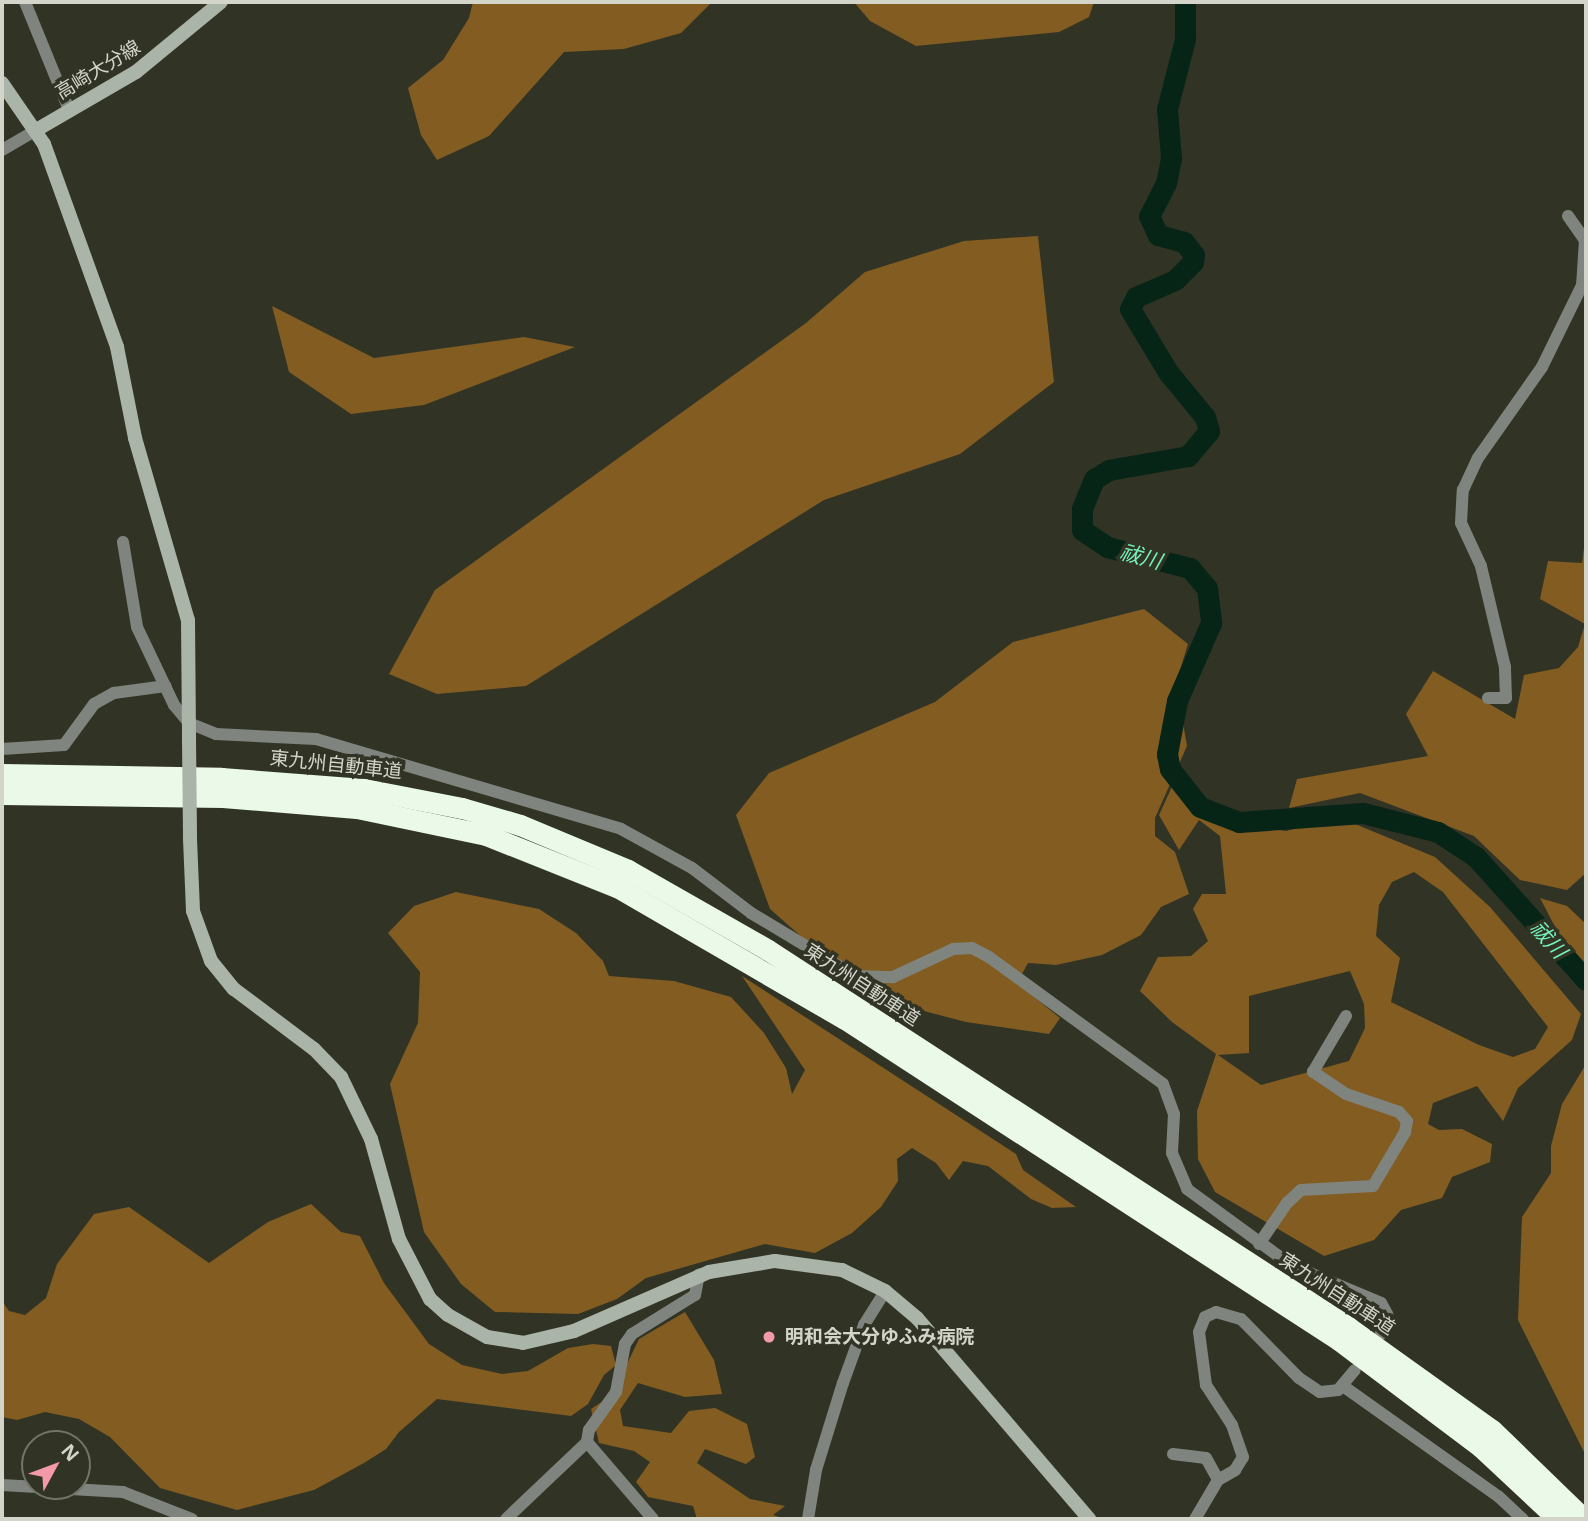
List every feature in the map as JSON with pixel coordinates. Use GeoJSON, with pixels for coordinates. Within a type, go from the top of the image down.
{"type":"FeatureCollection","features":[{"type":"Feature","properties":{"kind":"highway","name":"東九州自動車道"},"geometry":{"type":"LineString","coordinates":[[2,774],[295,781],[387,792],[520,825],[628,870],[768,950],[1358,1334],[1492,1430],[1584,1519]]}},
{"type":"Feature","properties":{"kind":"highway","name":"東九州自動車道"},"geometry":{"type":"LineString","coordinates":[[2,794],[223,797],[357,808],[486,835],[617,887],[845,1019],[1339,1340],[1481,1447],[1558,1519]]}},
{"type":"Feature","properties":{"kind":"street"},"geometry":{"type":"LineString","coordinates":[[26,2],[69,110]]}},
{"type":"Feature","properties":{"kind":"street","name":"高崎大分線"},"geometry":{"type":"LineString","coordinates":[[38,129],[145,66],[221,2]]}},
{"type":"Feature","properties":{"kind":"street"},"geometry":{"type":"LineString","coordinates":[[2,83],[38,129],[104,306],[135,438],[184,602],[190,641],[190,839],[193,911],[211,961],[234,989],[314,1049],[341,1077],[371,1139],[399,1238],[430,1299],[468,1329],[506,1342],[553,1339],[699,1274],[754,1263],[793,1261],[842,1270],[885,1291],[949,1350],[1090,1519]]}},
{"type":"Feature","properties":{"kind":"street"},"geometry":{"type":"LineString","coordinates":[[2,150],[38,129]]}},
{"type":"Feature","properties":{"kind":"street"},"geometry":{"type":"LineString","coordinates":[[1488,698],[1506,698],[1505,667],[1481,566],[1461,523],[1463,490],[1478,458],[1542,367],[1584,282],[1585,240],[1568,215]]}},
{"type":"Feature","properties":{"kind":"street"},"geometry":{"type":"LineString","coordinates":[[122,542],[137,627],[166,686],[189,723],[216,734],[316,739],[628,832],[692,868],[829,964],[856,976],[893,977],[953,949],[980,952],[1163,1084],[1174,1114],[1172,1153],[1187,1189],[1259,1244],[1292,1265],[1381,1303],[1388,1320],[1381,1334]]}},
{"type":"Feature","properties":{"kind":"street"},"geometry":{"type":"LineString","coordinates":[[2,749],[52,749],[64,745],[94,704],[114,693],[166,686]]}},
{"type":"Feature","properties":{"kind":"street"},"geometry":{"type":"LineString","coordinates":[[1259,1244],[1287,1203],[1301,1190],[1373,1186],[1405,1132],[1407,1121],[1399,1112],[1346,1094],[1313,1072],[1346,1016]]}},
{"type":"Feature","properties":{"kind":"street"},"geometry":{"type":"LineString","coordinates":[[506,1519],[587,1442],[589,1430],[616,1392],[625,1344],[632,1334],[695,1295],[699,1274]]}},
{"type":"Feature","properties":{"kind":"street"},"geometry":{"type":"LineString","coordinates":[[808,1519],[816,1470],[848,1370],[864,1325],[885,1291]]}},
{"type":"Feature","properties":{"kind":"street"},"geometry":{"type":"LineString","coordinates":[[1195,1519],[1218,1480],[1235,1471],[1243,1457],[1232,1425],[1206,1385],[1199,1332],[1205,1317],[1216,1312],[1241,1319],[1313,1389],[1326,1393],[1343,1386],[1355,1370]]}},
{"type":"Feature","properties":{"kind":"street"},"geometry":{"type":"LineString","coordinates":[[1343,1386],[1498,1496],[1523,1519]]}},
{"type":"Feature","properties":{"kind":"street"},"geometry":{"type":"LineString","coordinates":[[587,1442],[653,1519]]}},
{"type":"Feature","properties":{"kind":"street"},"geometry":{"type":"LineString","coordinates":[[1173,1454],[1206,1458],[1218,1480]]}},
{"type":"Feature","properties":{"kind":"street"},"geometry":{"type":"LineString","coordinates":[[2,1485],[123,1492],[192,1519]]}},
{"type":"Feature","properties":{"kind":"shaded area"},"geometry":{"type":"Polygon","coordinates":[[[473,2],[712,2],[681,33],[624,49],[564,52],[489,136],[437,160],[421,135],[408,88],[443,60],[469,18],[473,2]]]}},
{"type":"Feature","properties":{"kind":"shaded area"},"geometry":{"type":"Polygon","coordinates":[[[854,2],[1094,2],[1089,17],[1059,32],[916,46],[870,21],[854,2]]]}},
{"type":"Feature","properties":{"kind":"shaded area"},"geometry":{"type":"Polygon","coordinates":[[[1038,236],[1054,382],[960,454],[824,500],[526,686],[437,694],[389,674],[435,590],[806,323],[865,272],[964,241],[1038,236]]]}},
{"type":"Feature","properties":{"kind":"shaded area"},"geometry":{"type":"Polygon","coordinates":[[[272,306],[374,358],[524,337],[575,347],[424,405],[351,414],[289,372],[272,306]]]}},
{"type":"Feature","properties":{"kind":"shaded area"},"geometry":{"type":"Polygon","coordinates":[[[1586,533],[1586,873],[1567,890],[1520,880],[1474,836],[1360,793],[1289,808],[1297,779],[1428,756],[1406,714],[1433,671],[1515,719],[1524,675],[1559,668],[1578,647],[1585,624],[1540,599],[1548,561],[1582,563],[1586,533]]]}},
{"type":"Feature","properties":{"kind":"shaded area"},"geometry":{"type":"Polygon","coordinates":[[[1144,609],[1188,644],[1176,683],[1187,746],[1155,818],[1155,836],[1175,852],[1189,894],[1161,907],[1141,935],[1102,955],[1056,965],[1028,963],[1017,983],[1060,1018],[1049,1034],[966,1022],[870,997],[770,909],[736,815],[769,773],[935,702],[1013,642],[1144,609]]]}},
{"type":"Feature","properties":{"kind":"shaded area"},"geometry":{"type":"Polygon","coordinates":[[[1180,769],[1214,820],[1286,831],[1319,823],[1355,824],[1435,857],[1490,907],[1581,1014],[1572,1040],[1518,1088],[1503,1121],[1477,1086],[1433,1103],[1428,1124],[1439,1130],[1462,1129],[1492,1144],[1490,1162],[1452,1177],[1442,1198],[1401,1210],[1374,1240],[1324,1256],[1215,1192],[1198,1159],[1197,1111],[1216,1054],[1172,1022],[1140,991],[1158,957],[1191,956],[1208,941],[1193,909],[1202,894],[1226,894],[1220,836],[1199,820],[1179,850],[1159,815],[1180,769]],[[1414,872],[1392,882],[1379,905],[1376,936],[1400,958],[1391,1002],[1479,1045],[1513,1057],[1535,1049],[1548,1027],[1443,892],[1414,872]],[[1350,971],[1249,996],[1249,1053],[1218,1055],[1261,1085],[1349,1061],[1365,1028],[1364,1004],[1350,971]]]}},
{"type":"Feature","properties":{"kind":"shaded area"},"geometry":{"type":"Polygon","coordinates":[[[456,892],[539,909],[576,933],[603,961],[609,976],[674,981],[731,997],[764,1033],[786,1068],[792,1094],[805,1070],[742,976],[1016,1154],[1023,1170],[1076,1207],[1052,1208],[1031,1199],[988,1166],[963,1161],[949,1180],[936,1163],[912,1148],[897,1159],[898,1181],[881,1207],[852,1233],[815,1253],[765,1244],[646,1278],[617,1299],[578,1314],[495,1312],[461,1284],[424,1232],[390,1084],[418,1023],[420,972],[388,933],[414,906],[456,892]]]}},
{"type":"Feature","properties":{"kind":"shaded area"},"geometry":{"type":"Polygon","coordinates":[[[1540,898],[1567,906],[1586,924],[1586,967],[1564,944],[1540,898]]]}},
{"type":"Feature","properties":{"kind":"shaded area"},"geometry":{"type":"Polygon","coordinates":[[[1586,1064],[1586,1456],[1518,1320],[1522,1217],[1551,1173],[1551,1146],[1562,1104],[1586,1064]]]}},
{"type":"Feature","properties":{"kind":"shaded area"},"geometry":{"type":"Polygon","coordinates":[[[311,1204],[341,1232],[360,1236],[384,1283],[429,1344],[462,1365],[502,1374],[528,1371],[568,1348],[593,1344],[611,1346],[616,1365],[604,1375],[588,1404],[571,1416],[437,1399],[399,1432],[386,1449],[364,1463],[314,1490],[237,1510],[160,1488],[110,1437],[79,1419],[45,1412],[17,1420],[2,1417],[2,1301],[9,1311],[25,1315],[46,1298],[57,1264],[94,1214],[129,1207],[209,1263],[268,1222],[311,1204]]]}},
{"type":"Feature","properties":{"kind":"shaded area"},"geometry":{"type":"Polygon","coordinates":[[[685,1312],[714,1360],[722,1394],[685,1397],[638,1383],[620,1410],[623,1426],[671,1433],[689,1411],[715,1408],[747,1424],[755,1457],[746,1464],[705,1449],[697,1463],[750,1499],[785,1506],[773,1515],[785,1519],[697,1519],[693,1506],[648,1497],[636,1482],[650,1462],[634,1451],[599,1443],[591,1409],[612,1395],[639,1339],[685,1312]]]}},
{"type":"Feature","properties":{"kind":"waterway","name":"祓川"},"geometry":{"type":"LineString","coordinates":[[1185,2],[1185,39],[1167,109],[1171,158],[1166,183],[1149,216],[1158,235],[1184,242],[1194,255],[1193,262],[1175,280],[1136,297],[1130,309],[1168,372],[1205,417],[1209,431],[1188,456],[1109,470],[1094,479],[1082,508],[1082,530],[1107,547],[1190,568],[1207,588],[1211,623],[1177,701],[1167,754],[1170,769],[1200,807],[1239,822],[1363,813],[1438,832],[1476,857],[1586,980]]}},
{"type":"Feature","properties":{"kind":"place","name":"明和会大分ゆふみ病院"},"geometry":{"type":"Point","coordinates":[769,1337]}}]}
